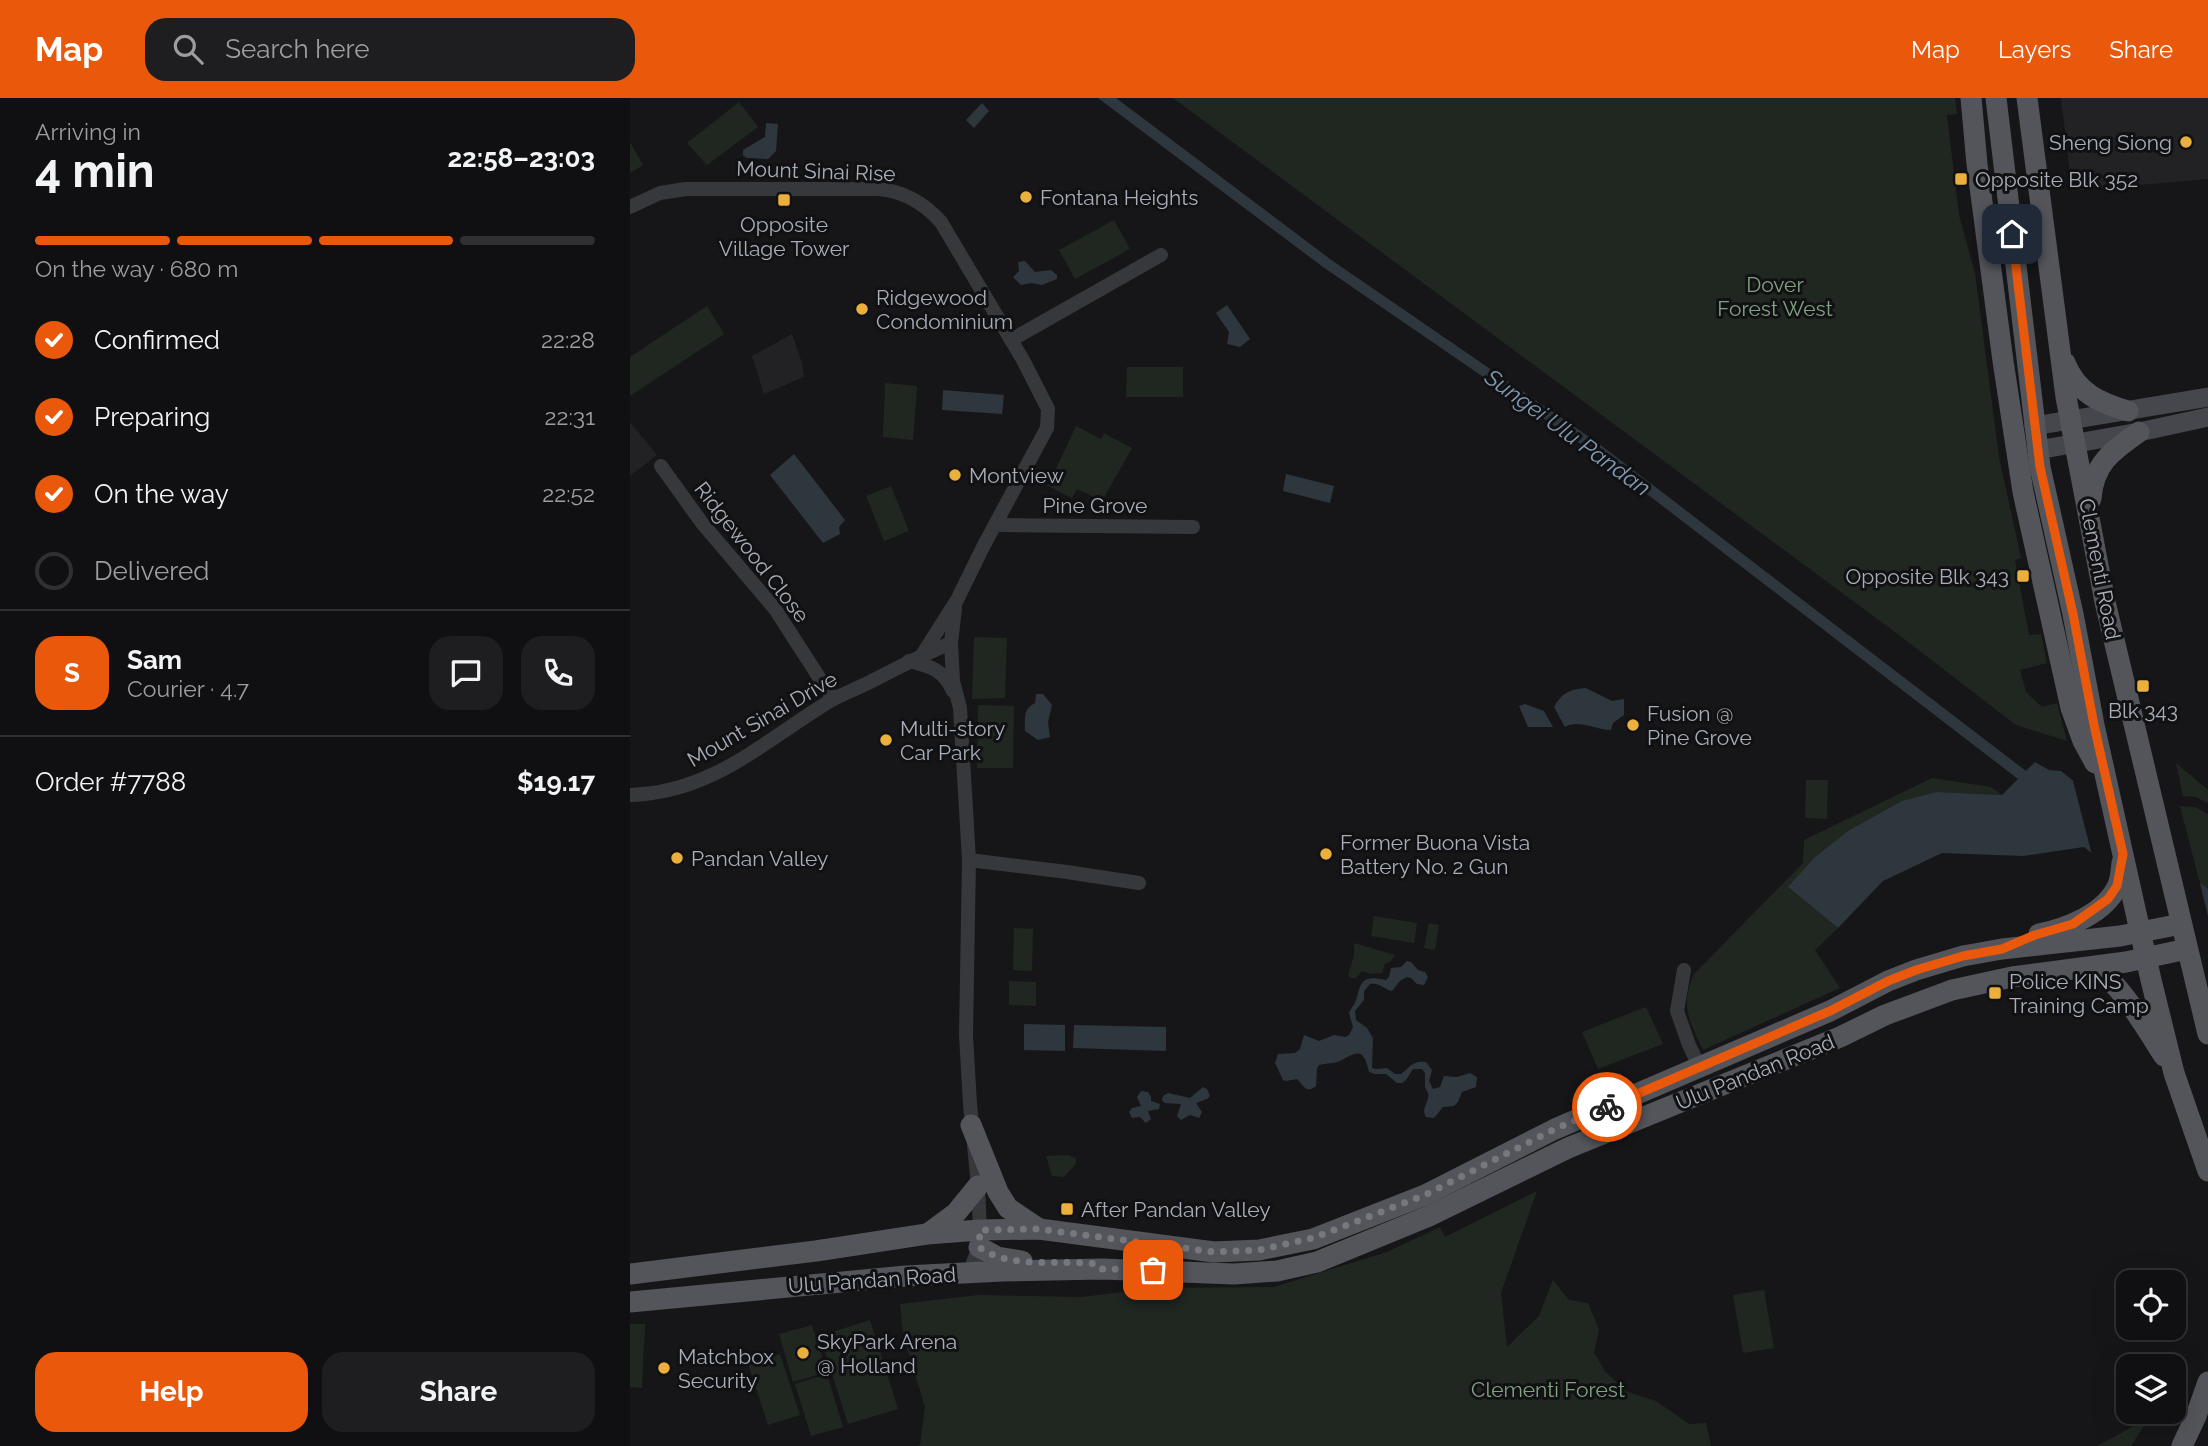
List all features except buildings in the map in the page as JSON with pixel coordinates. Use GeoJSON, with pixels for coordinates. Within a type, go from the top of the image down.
{"type":"FeatureCollection","features":[{"type":"Feature","properties":{"kind":"main road","name":"Clementi Road"},"geometry":{"type":"LineString","coordinates":[[1971,98],[1999,334],[2023,492],[2071,708],[2083,741],[2109,790]]}},
{"type":"Feature","properties":{"kind":"main road","name":"Clementi Road"},"geometry":{"type":"LineString","coordinates":[[1996,98],[2038,450],[2146,958],[2175,1073],[2208,1171]]}},
{"type":"Feature","properties":{"kind":"main road","name":"Clementi Road"},"geometry":{"type":"LineString","coordinates":[[2027,98],[2059,349],[2105,602],[2208,1034]]}},
{"type":"Feature","properties":{"kind":"main road"},"geometry":{"type":"LineString","coordinates":[[2059,349],[2067,369],[2088,395],[2102,403],[2128,411]]}},
{"type":"Feature","properties":{"kind":"main road"},"geometry":{"type":"LineString","coordinates":[[2034,426],[2208,397]]}},
{"type":"Feature","properties":{"kind":"main road"},"geometry":{"type":"LineString","coordinates":[[2038,450],[2208,417]]}},
{"type":"Feature","properties":{"kind":"main road"},"geometry":{"type":"LineString","coordinates":[[2090,522],[2092,484],[2099,467],[2115,450],[2139,432]]}},
{"type":"Feature","properties":{"kind":"main road"},"geometry":{"type":"LineString","coordinates":[[2002,949],[2035,935],[2073,924],[2108,899],[2117,886],[2123,854]]}},
{"type":"Feature","properties":{"kind":"main road","name":"Ulu Pandan Road"},"geometry":{"type":"LineString","coordinates":[[630,1274],[927,1234],[980,1239],[1039,1229],[1214,1252],[1259,1250],[1313,1238],[1425,1195],[1555,1129],[1830,1011],[1916,970],[1963,956],[2002,949],[2112,937],[2181,924]]}},
{"type":"Feature","properties":{"kind":"main road","name":"Ulu Pandan Road"},"geometry":{"type":"LineString","coordinates":[[630,1302],[893,1277],[1102,1269],[1234,1274],[1277,1271],[1317,1262],[1429,1216],[1567,1149],[1827,1043],[1885,1015],[1974,984],[2012,976],[2146,958],[2187,949]]}},
{"type":"Feature","properties":{"kind":"main road"},"geometry":{"type":"LineString","coordinates":[[2079,968],[2104,975],[2111,981],[2138,1016],[2175,1073]]}},
{"type":"Feature","properties":{"kind":"main road"},"geometry":{"type":"LineString","coordinates":[[1853,999],[1892,991],[1905,993],[1905,1001],[1885,1015]]}},
{"type":"Feature","properties":{"kind":"main road"},"geometry":{"type":"LineString","coordinates":[[971,1125],[998,1192],[1008,1208],[1039,1229]]}},
{"type":"Feature","properties":{"kind":"main road"},"geometry":{"type":"LineString","coordinates":[[927,1234],[956,1213],[978,1185]]}},
{"type":"Feature","properties":{"kind":"main road"},"geometry":{"type":"LineString","coordinates":[[980,1239],[997,1258],[1084,1262],[1097,1264],[1102,1269]]}},
{"type":"Feature","properties":{"kind":"main road"},"geometry":{"type":"LineString","coordinates":[[2182,1446],[2208,1382]]}},
{"type":"Feature","properties":{"kind":"street","name":"Mount Sinai Rise"},"geometry":{"type":"LineString","coordinates":[[630,207],[660,192],[686,189],[894,190],[930,210],[941,222],[1011,340],[1049,413],[1047,428],[957,600]]}},
{"type":"Feature","properties":{"kind":"street"},"geometry":{"type":"LineString","coordinates":[[1011,340],[1161,256]]}},
{"type":"Feature","properties":{"kind":"street","name":"Ridgewood Close"},"geometry":{"type":"LineString","coordinates":[[661,466],[702,523],[775,609],[833,699]]}},
{"type":"Feature","properties":{"kind":"street","name":"Pine Grove"},"geometry":{"type":"LineString","coordinates":[[996,525],[1193,527]]}},
{"type":"Feature","properties":{"kind":"street"},"geometry":{"type":"LineString","coordinates":[[957,600],[951,643],[953,681],[960,708],[969,860],[967,1035],[980,1239],[969,1273]]}},
{"type":"Feature","properties":{"kind":"street"},"geometry":{"type":"LineString","coordinates":[[957,600],[915,658],[947,678],[960,708]]}},
{"type":"Feature","properties":{"kind":"street","name":"Mount Sinai Drive"},"geometry":{"type":"LineString","coordinates":[[630,795],[655,794],[701,781],[736,763],[833,699],[951,643]]}},
{"type":"Feature","properties":{"kind":"street"},"geometry":{"type":"LineString","coordinates":[[969,860],[1139,883]]}},
{"type":"Feature","properties":{"kind":"street"},"geometry":{"type":"LineString","coordinates":[[1684,970],[1677,1011],[1700,1068]]}},
{"type":"Feature","properties":{"kind":"shaded area"},"geometry":{"type":"Polygon","coordinates":[[[2061,98],[2208,98],[2208,179],[2072,191],[2061,98]]]}},
{"type":"Feature","properties":{"kind":"shaded area"},"geometry":{"type":"Polygon","coordinates":[[[792,334],[804,377],[764,394],[752,356],[792,334]]]}},
{"type":"Feature","properties":{"kind":"shaded area"},"geometry":{"type":"Polygon","coordinates":[[[630,422],[657,455],[630,476],[630,422]]]}},
{"type":"Feature","properties":{"kind":"green space","name":"Dover Forest West"},"geometry":{"type":"Polygon","coordinates":[[[1173,98],[1955,98],[1957,114],[1947,115],[1959,215],[1975,273],[1999,457],[2021,558],[2015,560],[2029,635],[2041,634],[2047,663],[2020,670],[2026,692],[2042,707],[2057,703],[2067,741],[2016,725],[1899,635],[1173,98]]]}},
{"type":"Feature","properties":{"kind":"green space"},"geometry":{"type":"Polygon","coordinates":[[[739,102],[758,127],[707,165],[687,143],[739,102]]]}},
{"type":"Feature","properties":{"kind":"green space"},"geometry":{"type":"Polygon","coordinates":[[[630,142],[643,165],[630,173],[630,142]]]}},
{"type":"Feature","properties":{"kind":"green space"},"geometry":{"type":"Polygon","coordinates":[[[1114,220],[1130,249],[1075,279],[1059,250],[1114,220]]]}},
{"type":"Feature","properties":{"kind":"green space"},"geometry":{"type":"Polygon","coordinates":[[[707,306],[724,334],[630,396],[630,357],[707,306]]]}},
{"type":"Feature","properties":{"kind":"green space"},"geometry":{"type":"Polygon","coordinates":[[[1127,367],[1183,367],[1183,397],[1126,397],[1127,367]]]}},
{"type":"Feature","properties":{"kind":"green space"},"geometry":{"type":"Polygon","coordinates":[[[885,383],[917,386],[913,440],[883,437],[885,383]]]}},
{"type":"Feature","properties":{"kind":"green space"},"geometry":{"type":"Polygon","coordinates":[[[1076,426],[1101,439],[1104,433],[1132,448],[1102,501],[1077,489],[1072,498],[1048,486],[1076,426]]]}},
{"type":"Feature","properties":{"kind":"green space"},"geometry":{"type":"Polygon","coordinates":[[[891,486],[909,531],[884,541],[866,496],[891,486]]]}},
{"type":"Feature","properties":{"kind":"green space"},"geometry":{"type":"Polygon","coordinates":[[[974,637],[1007,638],[1005,698],[972,699],[974,637]]]}},
{"type":"Feature","properties":{"kind":"green space"},"geometry":{"type":"Polygon","coordinates":[[[978,705],[1014,706],[1013,768],[977,768],[978,705]]]}},
{"type":"Feature","properties":{"kind":"green space"},"geometry":{"type":"Polygon","coordinates":[[[2176,763],[2208,790],[2208,803],[2196,797],[2183,796],[2176,763]]]}},
{"type":"Feature","properties":{"kind":"green space"},"geometry":{"type":"Polygon","coordinates":[[[1932,778],[1991,787],[2002,795],[1937,792],[1814,858],[1789,888],[1838,928],[1815,950],[1840,988],[1703,1050],[1688,1013],[1688,995],[1694,974],[1803,863],[1804,840],[1932,778]]]}},
{"type":"Feature","properties":{"kind":"green space"},"geometry":{"type":"Polygon","coordinates":[[[1806,780],[1828,780],[1827,819],[1805,818],[1806,780]]]}},
{"type":"Feature","properties":{"kind":"green space"},"geometry":{"type":"Polygon","coordinates":[[[2180,806],[2195,807],[2208,814],[2208,889],[2200,884],[2180,806]]]}},
{"type":"Feature","properties":{"kind":"green space"},"geometry":{"type":"Polygon","coordinates":[[[1374,916],[1417,923],[1414,943],[1371,936],[1374,916]]]}},
{"type":"Feature","properties":{"kind":"green space"},"geometry":{"type":"Polygon","coordinates":[[[1429,923],[1439,925],[1435,950],[1424,948],[1429,923]]]}},
{"type":"Feature","properties":{"kind":"green space"},"geometry":{"type":"Polygon","coordinates":[[[1014,928],[1033,929],[1032,971],[1013,970],[1014,928]]]}},
{"type":"Feature","properties":{"kind":"green space"},"geometry":{"type":"Polygon","coordinates":[[[1354,943],[1395,955],[1385,964],[1382,973],[1362,971],[1356,978],[1350,978],[1348,975],[1354,955],[1354,943]]]}},
{"type":"Feature","properties":{"kind":"green space"},"geometry":{"type":"Polygon","coordinates":[[[1009,981],[1036,982],[1036,1006],[1009,1005],[1009,981]]]}},
{"type":"Feature","properties":{"kind":"green space"},"geometry":{"type":"Polygon","coordinates":[[[1646,1007],[1663,1044],[1598,1069],[1582,1032],[1646,1007]]]}},
{"type":"Feature","properties":{"kind":"green space"},"geometry":{"type":"Polygon","coordinates":[[[1068,1155],[1076,1158],[1076,1164],[1064,1177],[1052,1176],[1046,1156],[1068,1155]]]}},
{"type":"Feature","properties":{"kind":"green space","name":"Clementi Forest"},"geometry":{"type":"Polygon","coordinates":[[[1537,1191],[1501,1293],[1507,1347],[1539,1316],[1553,1280],[1569,1300],[1588,1303],[1599,1329],[1594,1353],[1605,1371],[1625,1391],[1656,1401],[1689,1424],[1706,1423],[1711,1446],[916,1446],[920,1445],[925,1407],[903,1335],[900,1304],[978,1295],[1081,1297],[1158,1288],[1274,1287],[1387,1252],[1440,1227],[1445,1237],[1537,1191]]]}},
{"type":"Feature","properties":{"kind":"green space"},"geometry":{"type":"Polygon","coordinates":[[[1764,1290],[1774,1348],[1743,1353],[1733,1295],[1764,1290]]]}},
{"type":"Feature","properties":{"kind":"green space"},"geometry":{"type":"Polygon","coordinates":[[[870,1320],[898,1409],[848,1424],[820,1336],[870,1320]]]}},
{"type":"Feature","properties":{"kind":"green space"},"geometry":{"type":"Polygon","coordinates":[[[630,1324],[645,1324],[642,1388],[630,1387],[630,1324]]]}},
{"type":"Feature","properties":{"kind":"green space","name":"SkyPark Arena @ Holland"},"geometry":{"type":"Polygon","coordinates":[[[812,1325],[827,1372],[793,1382],[779,1334],[812,1325]]]}},
{"type":"Feature","properties":{"kind":"green space"},"geometry":{"type":"Polygon","coordinates":[[[780,1354],[800,1415],[768,1425],[748,1364],[780,1354]]]}},
{"type":"Feature","properties":{"kind":"green space"},"geometry":{"type":"Polygon","coordinates":[[[827,1374],[843,1427],[811,1436],[795,1384],[827,1374]]]}},
{"type":"Feature","properties":{"kind":"green space"},"geometry":{"type":"Polygon","coordinates":[[[2138,1424],[2145,1424],[2131,1446],[2097,1446],[2138,1424]]]}},
{"type":"Feature","properties":{"kind":"water","name":"Sungei Ulu Pandan"},"geometry":{"type":"Polygon","coordinates":[[[1098,98],[1116,98],[1330,259],[1598,443],[2026,771],[2035,762],[2049,770],[2061,771],[2208,889],[2208,943],[2084,847],[2023,856],[1942,853],[1883,881],[1838,928],[1788,887],[1814,858],[1848,831],[1902,801],[1937,792],[2002,795],[2018,779],[1591,451],[1323,267],[1098,98]]]}},
{"type":"Feature","properties":{"kind":"water"},"geometry":{"type":"Polygon","coordinates":[[[982,103],[989,111],[974,128],[966,120],[982,103]]]}},
{"type":"Feature","properties":{"kind":"water"},"geometry":{"type":"Polygon","coordinates":[[[766,123],[778,124],[776,151],[768,159],[747,158],[743,155],[743,150],[765,137],[766,123]]]}},
{"type":"Feature","properties":{"kind":"water"},"geometry":{"type":"Polygon","coordinates":[[[1025,261],[1035,272],[1051,270],[1057,275],[1057,279],[1042,285],[1021,285],[1013,277],[1019,271],[1018,262],[1025,261]]]}},
{"type":"Feature","properties":{"kind":"water"},"geometry":{"type":"Polygon","coordinates":[[[1227,305],[1250,339],[1240,347],[1227,344],[1229,332],[1216,313],[1227,305]]]}},
{"type":"Feature","properties":{"kind":"water"},"geometry":{"type":"Polygon","coordinates":[[[943,390],[1004,395],[1002,414],[942,410],[943,390]]]}},
{"type":"Feature","properties":{"kind":"water"},"geometry":{"type":"Polygon","coordinates":[[[794,454],[845,520],[839,527],[840,534],[823,543],[770,475],[794,454]]]}},
{"type":"Feature","properties":{"kind":"water"},"geometry":{"type":"Polygon","coordinates":[[[1286,474],[1334,486],[1330,503],[1283,491],[1286,474]]]}},
{"type":"Feature","properties":{"kind":"water"},"geometry":{"type":"Polygon","coordinates":[[[1586,688],[1612,701],[1624,699],[1624,715],[1613,723],[1611,730],[1581,724],[1565,727],[1554,707],[1567,693],[1586,688]]]}},
{"type":"Feature","properties":{"kind":"water"},"geometry":{"type":"Polygon","coordinates":[[[1036,694],[1043,694],[1052,705],[1048,722],[1050,737],[1038,740],[1025,731],[1026,714],[1028,708],[1035,703],[1036,694]]]}},
{"type":"Feature","properties":{"kind":"water"},"geometry":{"type":"Polygon","coordinates":[[[1525,704],[1544,711],[1553,727],[1528,727],[1519,706],[1525,704]]]}},
{"type":"Feature","properties":{"kind":"water"},"geometry":{"type":"Polygon","coordinates":[[[1407,961],[1425,972],[1428,977],[1424,985],[1407,977],[1392,991],[1370,984],[1364,991],[1364,1000],[1355,1011],[1356,1020],[1367,1028],[1373,1038],[1372,1068],[1387,1068],[1395,1074],[1401,1074],[1415,1063],[1426,1062],[1432,1070],[1429,1081],[1433,1089],[1440,1087],[1444,1076],[1457,1077],[1470,1073],[1477,1077],[1476,1087],[1462,1092],[1454,1106],[1443,1107],[1434,1118],[1426,1117],[1424,1113],[1428,1092],[1422,1069],[1413,1069],[1406,1080],[1397,1083],[1386,1074],[1369,1072],[1363,1056],[1357,1053],[1336,1062],[1319,1065],[1316,1086],[1313,1088],[1305,1088],[1297,1079],[1283,1080],[1275,1063],[1278,1054],[1295,1053],[1300,1049],[1304,1035],[1319,1041],[1334,1035],[1349,1035],[1353,1027],[1349,1013],[1363,982],[1374,978],[1386,980],[1391,968],[1401,967],[1407,961]]]}},
{"type":"Feature","properties":{"kind":"water"},"geometry":{"type":"Polygon","coordinates":[[[1024,1024],[1065,1025],[1065,1051],[1024,1050],[1024,1024]]]}},
{"type":"Feature","properties":{"kind":"water"},"geometry":{"type":"Polygon","coordinates":[[[1074,1025],[1166,1027],[1166,1051],[1073,1048],[1074,1025]]]}},
{"type":"Feature","properties":{"kind":"water"},"geometry":{"type":"Polygon","coordinates":[[[1203,1087],[1210,1096],[1196,1103],[1202,1112],[1199,1118],[1190,1115],[1181,1120],[1177,1116],[1181,1104],[1165,1103],[1162,1100],[1168,1093],[1190,1098],[1203,1087]]]}},
{"type":"Feature","properties":{"kind":"water"},"geometry":{"type":"Polygon","coordinates":[[[1141,1091],[1148,1092],[1151,1101],[1160,1104],[1159,1109],[1148,1111],[1151,1119],[1146,1123],[1140,1117],[1132,1118],[1129,1112],[1132,1108],[1141,1106],[1137,1097],[1141,1091]]]}},
{"type":"Feature","properties":{"kind":"pier"},"geometry":{"type":"Polygon","coordinates":[[[2073,781],[2083,784],[2199,879],[2208,916],[2208,947],[2093,859],[2073,781]]]}},
{"type":"Feature","properties":{"kind":"way so far"},"geometry":{"type":"LineString","coordinates":[[1153,1270],[1102,1269],[1097,1264],[1084,1262],[997,1258],[979,1247],[980,1230],[1039,1229],[1214,1252],[1259,1250],[1313,1238],[1425,1195],[1555,1129],[1607,1107]]}},
{"type":"Feature","properties":{"kind":"place","name":"Sheng Siong"},"geometry":{"type":"Point","coordinates":[2186,142]}},
{"type":"Feature","properties":{"kind":"place","name":"Opposite Blk 352"},"geometry":{"type":"Point","coordinates":[1961,179]}},
{"type":"Feature","properties":{"kind":"place","name":"Fontana Heights"},"geometry":{"type":"Point","coordinates":[1026,197]}},
{"type":"Feature","properties":{"kind":"place","name":"Opposite Village Tower"},"geometry":{"type":"Point","coordinates":[784,200]}},
{"type":"Feature","properties":{"kind":"place","name":"Ridgewood Condominium"},"geometry":{"type":"Point","coordinates":[862,309]}},
{"type":"Feature","properties":{"kind":"place","name":"Montview"},"geometry":{"type":"Point","coordinates":[955,475]}},
{"type":"Feature","properties":{"kind":"place","name":"Opposite Blk 343"},"geometry":{"type":"Point","coordinates":[2023,576]}},
{"type":"Feature","properties":{"kind":"place","name":"Blk 343"},"geometry":{"type":"Point","coordinates":[2143,686]}},
{"type":"Feature","properties":{"kind":"place","name":"Fusion @ Pine Grove"},"geometry":{"type":"Point","coordinates":[1633,725]}},
{"type":"Feature","properties":{"kind":"place","name":"Multi-story Car Park"},"geometry":{"type":"Point","coordinates":[886,740]}},
{"type":"Feature","properties":{"kind":"place","name":"Former Buona Vista Battery No. 2 Gun"},"geometry":{"type":"Point","coordinates":[1326,854]}},
{"type":"Feature","properties":{"kind":"place","name":"Pandan Valley"},"geometry":{"type":"Point","coordinates":[677,858]}},
{"type":"Feature","properties":{"kind":"place","name":"Police KINS Training Camp"},"geometry":{"type":"Point","coordinates":[1995,993]}},
{"type":"Feature","properties":{"kind":"place","name":"After Pandan Valley"},"geometry":{"type":"Point","coordinates":[1067,1209]}},
{"type":"Feature","properties":{"kind":"place","name":"SkyPark Arena @ Holland"},"geometry":{"type":"Point","coordinates":[803,1353]}},
{"type":"Feature","properties":{"kind":"place","name":"Matchbox Security"},"geometry":{"type":"Point","coordinates":[664,1368]}},
{"type":"Feature","properties":{"kind":"route"},"geometry":{"type":"LineString","coordinates":[[1607,1107],[1830,1011],[1888,981],[1916,970],[1963,956],[2002,949],[2035,935],[2073,924],[2096,910],[2117,886],[2123,854],[2040,467],[2012,234]]}}]}
